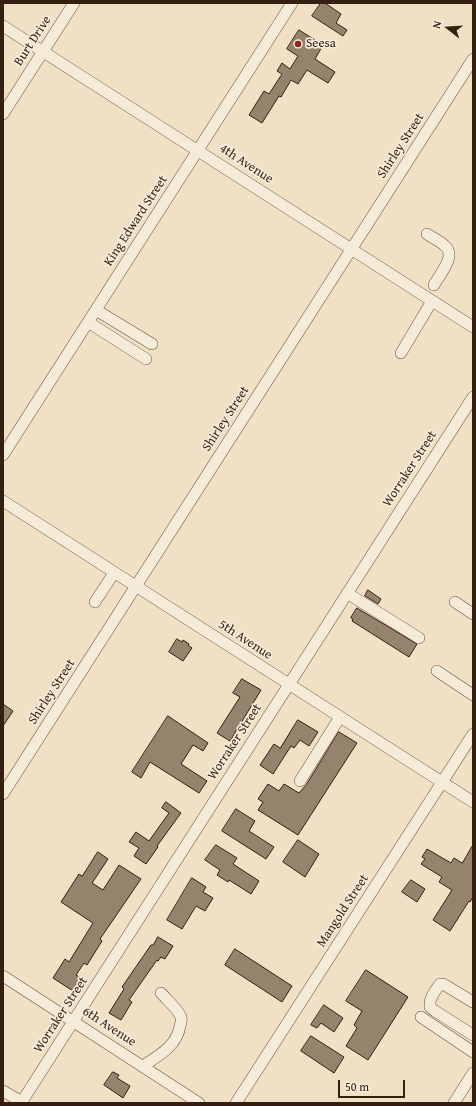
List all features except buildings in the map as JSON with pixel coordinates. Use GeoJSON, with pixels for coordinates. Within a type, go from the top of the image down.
{"type":"FeatureCollection","features":[{"type":"Feature","properties":{"kind":"street","name":"Burt Drive"},"geometry":{"type":"LineString","coordinates":[[3,114],[74,3]]}},
{"type":"Feature","properties":{"kind":"street","name":"King Edward Street"},"geometry":{"type":"LineString","coordinates":[[3,455],[292,3]]}},
{"type":"Feature","properties":{"kind":"street","name":"4th Avenue"},"geometry":{"type":"LineString","coordinates":[[3,26],[473,327]]}},
{"type":"Feature","properties":{"kind":"street","name":"Shirley Street"},"geometry":{"type":"LineString","coordinates":[[3,794],[473,59]]}},
{"type":"Feature","properties":{"kind":"street"},"geometry":{"type":"LineString","coordinates":[[427,234],[446,246],[450,255],[448,262],[434,285]]}},
{"type":"Feature","properties":{"kind":"street"},"geometry":{"type":"LineString","coordinates":[[401,353],[432,301]]}},
{"type":"Feature","properties":{"kind":"street"},"geometry":{"type":"LineString","coordinates":[[96,310],[152,344]]}},
{"type":"Feature","properties":{"kind":"street"},"geometry":{"type":"LineString","coordinates":[[88,322],[146,359]]}},
{"type":"Feature","properties":{"kind":"street","name":"Worraker Street"},"geometry":{"type":"LineString","coordinates":[[21,1102],[473,397]]}},
{"type":"Feature","properties":{"kind":"street","name":"5th Avenue"},"geometry":{"type":"LineString","coordinates":[[3,502],[473,802]]}},
{"type":"Feature","properties":{"kind":"street"},"geometry":{"type":"LineString","coordinates":[[95,602],[114,573]]}},
{"type":"Feature","properties":{"kind":"street"},"geometry":{"type":"LineString","coordinates":[[347,594],[419,638]]}},
{"type":"Feature","properties":{"kind":"street"},"geometry":{"type":"LineString","coordinates":[[455,602],[473,614]]}},
{"type":"Feature","properties":{"kind":"street"},"geometry":{"type":"LineString","coordinates":[[437,671],[473,695]]}},
{"type":"Feature","properties":{"kind":"street"},"geometry":{"type":"LineString","coordinates":[[300,781],[340,717]]}},
{"type":"Feature","properties":{"kind":"street","name":"Mangold Street"},"geometry":{"type":"LineString","coordinates":[[236,1103],[473,734]]}},
{"type":"Feature","properties":{"kind":"street","name":"6th Avenue"},"geometry":{"type":"LineString","coordinates":[[3,976],[199,1103]]}},
{"type":"Feature","properties":{"kind":"street"},"geometry":{"type":"LineString","coordinates":[[473,1002],[443,984],[440,984],[429,1004],[435,1011],[473,1035]]}},
{"type":"Feature","properties":{"kind":"street"},"geometry":{"type":"LineString","coordinates":[[143,1066],[160,1055],[171,1045],[179,1031],[181,1018],[177,1010],[161,993]]}},
{"type":"Feature","properties":{"kind":"street"},"geometry":{"type":"LineString","coordinates":[[421,1018],[473,1052]]}},
{"type":"Feature","properties":{"kind":"street"},"geometry":{"type":"LineString","coordinates":[[454,1103],[473,1075]]}},
{"type":"Feature","properties":{"kind":"street"},"geometry":{"type":"LineString","coordinates":[[3,1091],[21,1102]]}},
{"type":"Feature","properties":{"kind":"place","name":"Seesa"},"geometry":{"type":"Point","coordinates":[298,44]}}]}
